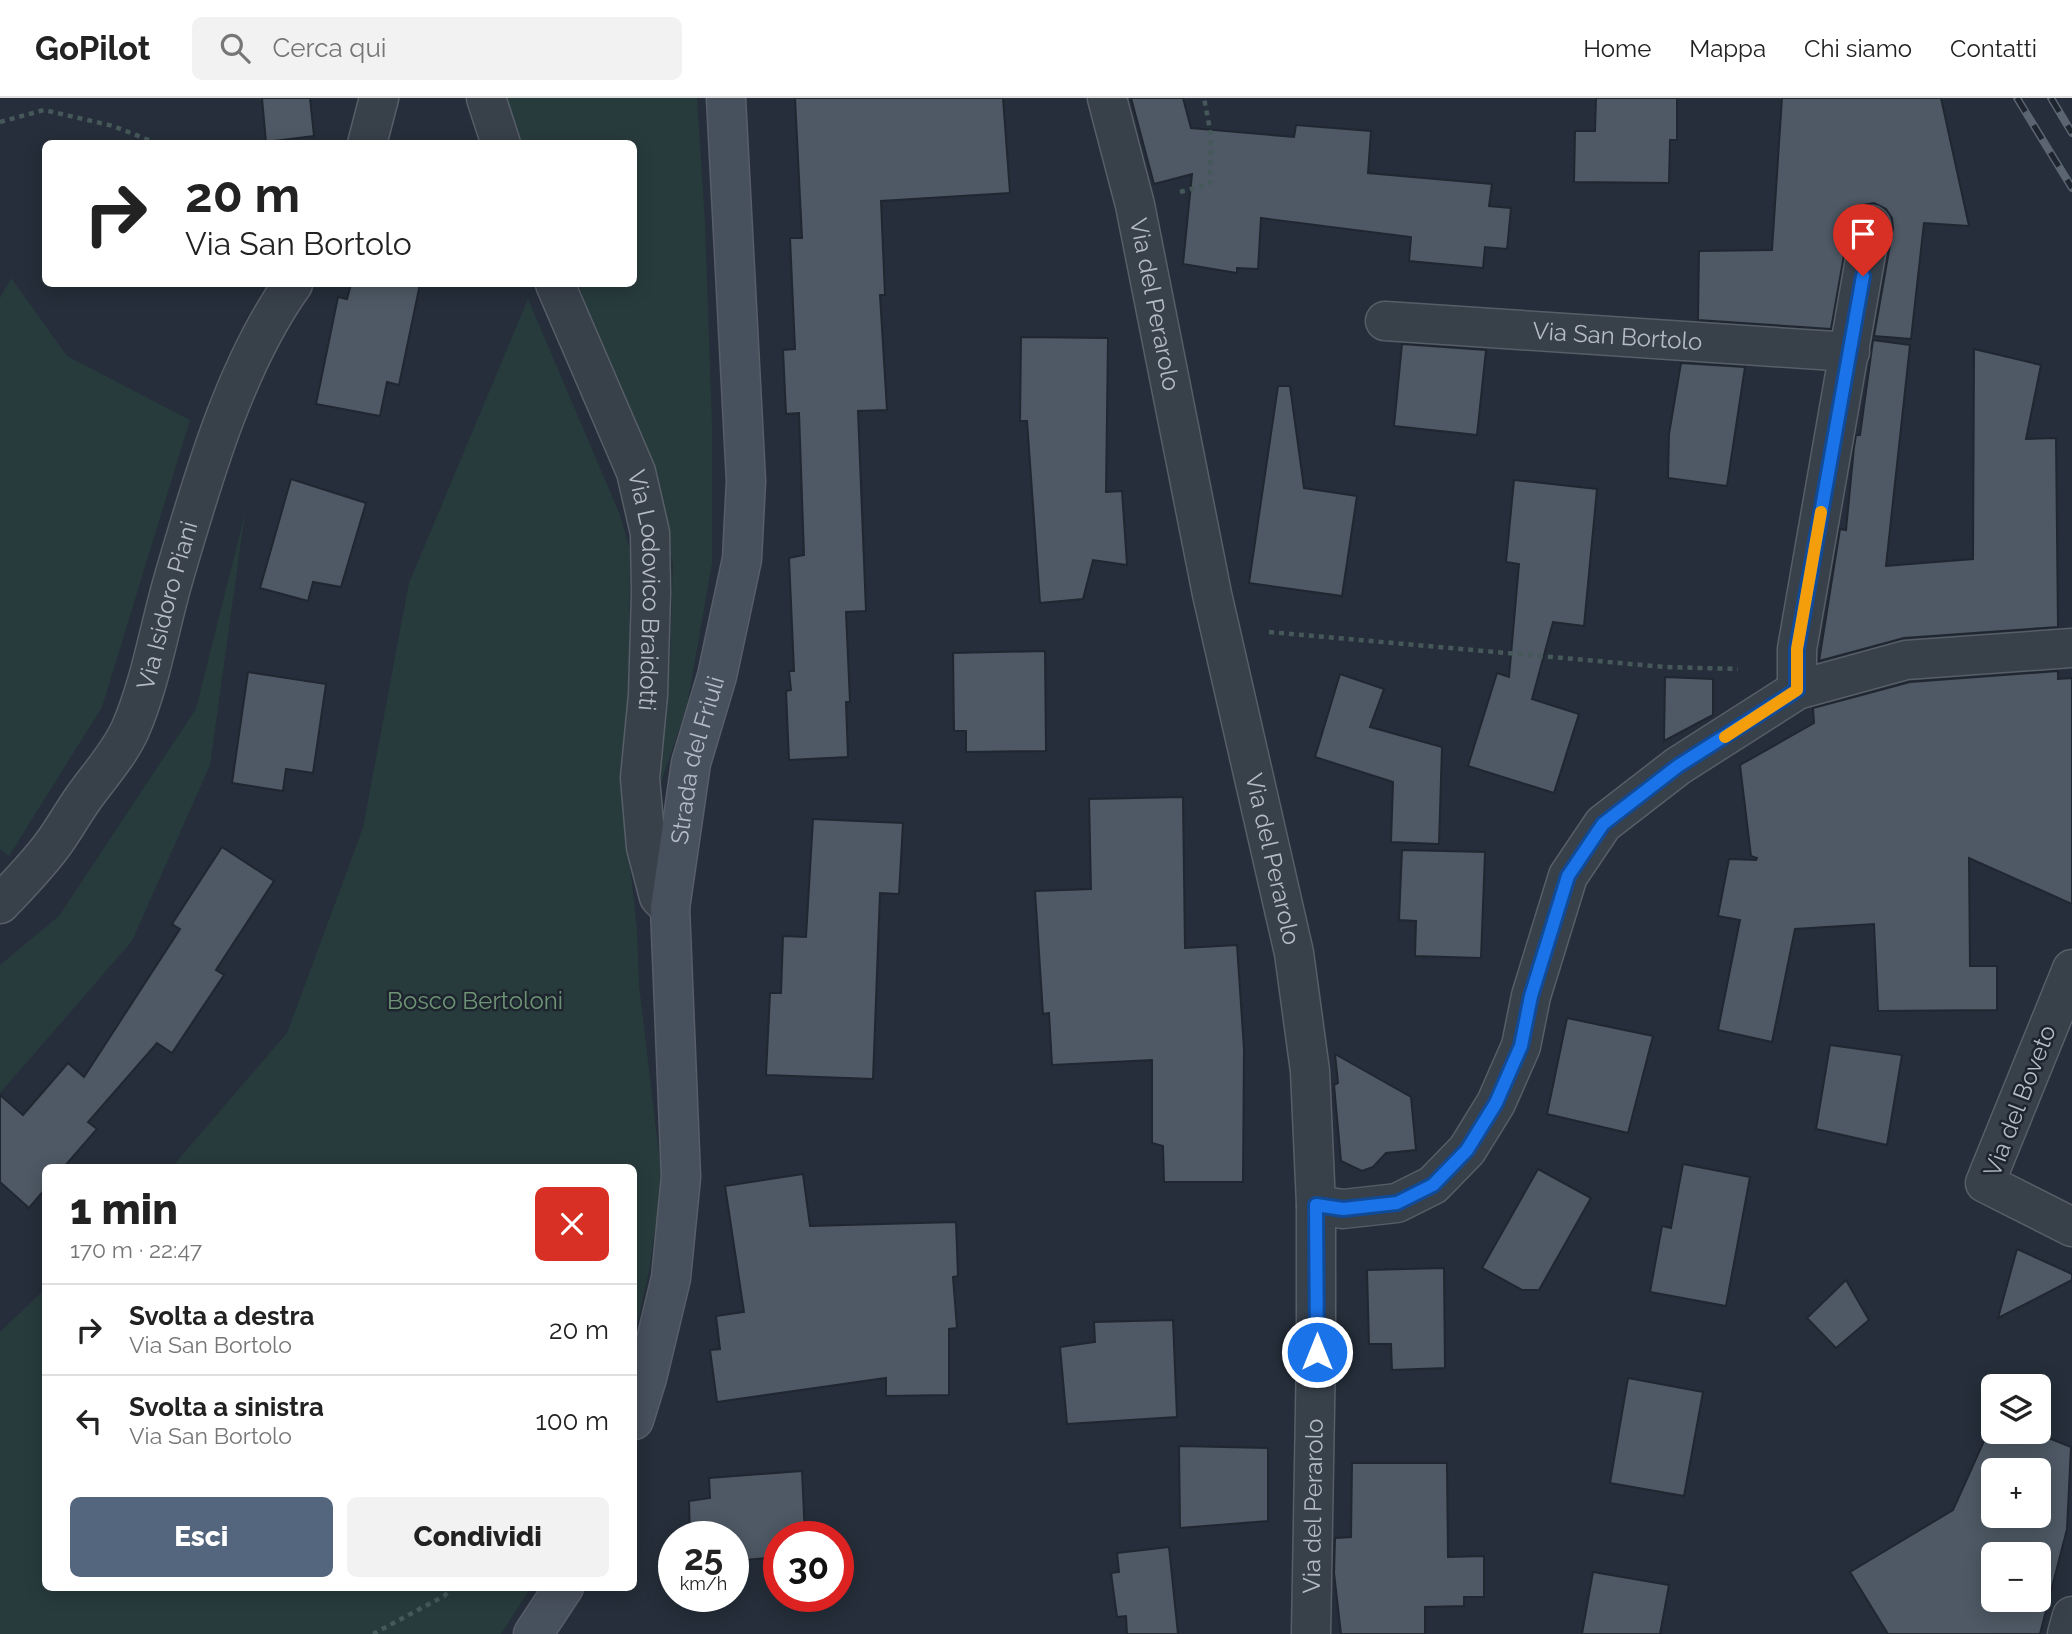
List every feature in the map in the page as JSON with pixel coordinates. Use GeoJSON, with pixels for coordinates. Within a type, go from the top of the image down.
{"type":"FeatureCollection","features":[{"type":"Feature","properties":{"kind":"main road","name":"Strada del Friuli"},"geometry":{"type":"LineString","coordinates":[[637,1410],[671,1278],[681,1177],[670,908],[691,762],[717,676],[742,559],[745,456],[726,98]]}},
{"type":"Feature","properties":{"kind":"main road"},"geometry":{"type":"LineString","coordinates":[[533,1634],[561,1591]]}},
{"type":"Feature","properties":{"kind":"street"},"geometry":{"type":"LineString","coordinates":[[368,140],[379,98]]}},
{"type":"Feature","properties":{"kind":"street"},"geometry":{"type":"LineString","coordinates":[[486,98],[500,140]]}},
{"type":"Feature","properties":{"kind":"street","name":"Via del Perarolo"},"geometry":{"type":"LineString","coordinates":[[1108,98],[1136,205],[1217,620],[1294,953],[1310,1071],[1316,1205],[1317,1352],[1311,1634]]}},
{"type":"Feature","properties":{"kind":"street"},"geometry":{"type":"LineString","coordinates":[[1797,690],[1797,649],[1871,225]]}},
{"type":"Feature","properties":{"kind":"street","name":"Via Isidoro Piani"},"geometry":{"type":"LineString","coordinates":[[0,904],[57,839],[129,732],[222,426],[250,358],[291,287]]}},
{"type":"Feature","properties":{"kind":"street","name":"Via Lodovico Braidotti"},"geometry":{"type":"LineString","coordinates":[[556,287],[636,472],[650,533],[649,671],[640,778],[646,848],[659,897],[670,908]]}},
{"type":"Feature","properties":{"kind":"street","name":"Via San Bortolo"},"geometry":{"type":"LineString","coordinates":[[1385,321],[1850,352]]}},
{"type":"Feature","properties":{"kind":"street"},"geometry":{"type":"LineString","coordinates":[[1316,1205],[1343,1209],[1397,1203],[1433,1185],[1467,1150],[1496,1103],[1521,1046],[1531,996],[1568,876],[1603,824],[1678,766],[1797,690],[1906,660],[2072,648]]}},
{"type":"Feature","properties":{"kind":"street","name":"Via del Boveto"},"geometry":{"type":"LineString","coordinates":[[2072,969],[1985,1183],[2072,1227]]}},
{"type":"Feature","properties":{"kind":"street"},"geometry":{"type":"LineString","coordinates":[[2067,1634],[2072,1616]]}},
{"type":"Feature","properties":{"kind":"path"},"geometry":{"type":"LineString","coordinates":[[1136,205],[1210,184],[1211,135],[1204,98]]}},
{"type":"Feature","properties":{"kind":"path"},"geometry":{"type":"LineString","coordinates":[[0,122],[44,110],[113,126],[149,140]]}},
{"type":"Feature","properties":{"kind":"path"},"geometry":{"type":"LineString","coordinates":[[1261,631],[1665,667],[1732,668]]}},
{"type":"Feature","properties":{"kind":"path"},"geometry":{"type":"LineString","coordinates":[[373,1634],[450,1591]]}},
{"type":"Feature","properties":{"kind":"green space"},"geometry":{"type":"Polygon","coordinates":[[[507,98],[697,98],[705,223],[712,426],[712,563],[687,706],[654,803],[670,663],[673,564],[655,488],[579,287],[637,287],[637,140],[521,140],[507,98]]]}},
{"type":"Feature","properties":{"kind":"green space"},"geometry":{"type":"Polygon","coordinates":[[[11,278],[67,356],[190,420],[102,707],[9,856],[0,849],[0,298],[11,278]]]}},
{"type":"Feature","properties":{"kind":"green space","name":"Bosco Bertoloni"},"geometry":{"type":"Polygon","coordinates":[[[528,299],[620,515],[630,550],[629,662],[623,802],[637,930],[639,985],[662,1180],[649,1271],[637,1326],[637,1164],[175,1164],[287,1033],[363,828],[409,583],[528,299]]]}},
{"type":"Feature","properties":{"kind":"green space"},"geometry":{"type":"Polygon","coordinates":[[[245,513],[210,765],[132,941],[0,1093],[0,965],[59,916],[196,709],[245,513]]]}},
{"type":"Feature","properties":{"kind":"green space"},"geometry":{"type":"Polygon","coordinates":[[[42,1292],[42,1591],[528,1591],[501,1634],[0,1634],[0,1332],[42,1292]]]}},
{"type":"Feature","properties":{"kind":"building"},"geometry":{"type":"Polygon","coordinates":[[[262,98],[310,98],[314,136],[266,140],[262,98]]]}},
{"type":"Feature","properties":{"kind":"building"},"geometry":{"type":"Polygon","coordinates":[[[795,98],[1003,98],[1010,193],[881,201],[885,295],[880,295],[887,410],[858,411],[866,611],[846,612],[850,702],[846,702],[848,757],[789,760],[786,691],[791,690],[789,671],[794,671],[789,558],[804,555],[799,413],[786,414],[783,350],[795,349],[790,238],[802,238],[795,98]]]}},
{"type":"Feature","properties":{"kind":"building"},"geometry":{"type":"Polygon","coordinates":[[[1131,98],[1183,98],[1191,128],[1294,137],[1296,125],[1371,131],[1368,173],[1492,184],[1489,206],[1511,208],[1507,249],[1485,247],[1483,268],[1409,261],[1411,237],[1261,218],[1258,269],[1237,268],[1237,273],[1183,264],[1192,174],[1154,184],[1131,98]]]}},
{"type":"Feature","properties":{"kind":"building"},"geometry":{"type":"Polygon","coordinates":[[[1596,98],[1677,98],[1677,140],[1670,140],[1669,183],[1574,182],[1575,131],[1595,131],[1596,98]]]}},
{"type":"Feature","properties":{"kind":"building"},"geometry":{"type":"Polygon","coordinates":[[[1782,98],[1941,98],[1969,226],[1924,223],[1911,339],[1874,336],[1893,228],[1892,218],[1886,209],[1874,203],[1863,205],[1854,212],[1850,221],[1831,329],[1698,320],[1699,251],[1772,250],[1782,98]]]}},
{"type":"Feature","properties":{"kind":"building"},"geometry":{"type":"Polygon","coordinates":[[[350,287],[419,287],[399,385],[387,382],[380,416],[316,404],[338,297],[347,299],[350,287]]]}},
{"type":"Feature","properties":{"kind":"building"},"geometry":{"type":"Polygon","coordinates":[[[1021,337],[1108,338],[1106,492],[1122,491],[1127,565],[1093,560],[1083,599],[1040,603],[1027,421],[1020,421],[1021,337]]]}},
{"type":"Feature","properties":{"kind":"building"},"geometry":{"type":"Polygon","coordinates":[[[1873,340],[1910,345],[1886,566],[1973,559],[1974,349],[2041,365],[2026,439],[2056,438],[2058,627],[1904,638],[1819,661],[1840,529],[1846,530],[1854,447],[1856,435],[1860,435],[1873,340]]]}},
{"type":"Feature","properties":{"kind":"building"},"geometry":{"type":"Polygon","coordinates":[[[1402,344],[1486,350],[1477,435],[1394,426],[1402,344]]]}},
{"type":"Feature","properties":{"kind":"building"},"geometry":{"type":"Polygon","coordinates":[[[1681,363],[1745,367],[1727,486],[1668,478],[1669,434],[1681,363]]]}},
{"type":"Feature","properties":{"kind":"building"},"geometry":{"type":"Polygon","coordinates":[[[1278,386],[1290,386],[1304,488],[1357,496],[1342,596],[1249,583],[1278,386]]]}},
{"type":"Feature","properties":{"kind":"building"},"geometry":{"type":"Polygon","coordinates":[[[291,479],[366,503],[341,587],[313,582],[308,601],[260,588],[291,479]]]}},
{"type":"Feature","properties":{"kind":"building"},"geometry":{"type":"Polygon","coordinates":[[[1514,480],[1597,489],[1584,626],[1553,622],[1532,699],[1579,714],[1554,793],[1468,766],[1497,673],[1509,677],[1519,564],[1506,562],[1514,480]]]}},
{"type":"Feature","properties":{"kind":"building"},"geometry":{"type":"Polygon","coordinates":[[[1045,651],[1046,751],[966,752],[966,731],[954,731],[953,653],[1045,651]]]}},
{"type":"Feature","properties":{"kind":"building"},"geometry":{"type":"Polygon","coordinates":[[[2058,671],[2058,679],[2072,678],[2072,904],[1969,858],[1970,966],[1997,966],[1997,1010],[1878,1011],[1874,924],[1795,929],[1772,1042],[1718,1030],[1740,920],[1718,916],[1729,859],[1757,858],[1751,856],[1740,765],[1814,723],[1813,708],[1910,682],[2058,671]]]}},
{"type":"Feature","properties":{"kind":"building"},"geometry":{"type":"Polygon","coordinates":[[[248,672],[326,684],[313,773],[286,769],[283,791],[232,783],[248,672]]]}},
{"type":"Feature","properties":{"kind":"building"},"geometry":{"type":"Polygon","coordinates":[[[1340,674],[1384,689],[1370,727],[1442,747],[1439,844],[1391,842],[1393,782],[1315,757],[1340,674]]]}},
{"type":"Feature","properties":{"kind":"building"},"geometry":{"type":"Polygon","coordinates":[[[1665,677],[1713,679],[1713,715],[1664,741],[1665,677]]]}},
{"type":"Feature","properties":{"kind":"building"},"geometry":{"type":"Polygon","coordinates":[[[1183,797],[1185,948],[1237,945],[1244,1049],[1243,1182],[1164,1182],[1163,1146],[1152,1143],[1152,1060],[1052,1065],[1049,1013],[1043,1014],[1035,891],[1091,889],[1089,799],[1183,797]]]}},
{"type":"Feature","properties":{"kind":"building"},"geometry":{"type":"Polygon","coordinates":[[[813,819],[903,823],[899,894],[880,893],[873,1079],[766,1075],[770,993],[781,993],[783,936],[806,937],[813,819]]]}},
{"type":"Feature","properties":{"kind":"building"},"geometry":{"type":"Polygon","coordinates":[[[222,847],[274,881],[216,970],[224,975],[172,1053],[157,1043],[88,1122],[97,1129],[67,1164],[42,1164],[42,1193],[29,1208],[0,1182],[0,1095],[23,1115],[68,1063],[84,1077],[180,929],[172,924],[222,847]]]}},
{"type":"Feature","properties":{"kind":"building"},"geometry":{"type":"Polygon","coordinates":[[[1402,850],[1485,852],[1481,958],[1415,956],[1416,921],[1399,920],[1402,850]]]}},
{"type":"Feature","properties":{"kind":"building"},"geometry":{"type":"Polygon","coordinates":[[[1567,1018],[1653,1036],[1628,1133],[1547,1114],[1567,1018]]]}},
{"type":"Feature","properties":{"kind":"building"},"geometry":{"type":"Polygon","coordinates":[[[1830,1045],[1902,1055],[1887,1145],[1816,1129],[1830,1045]]]}},
{"type":"Feature","properties":{"kind":"building"},"geometry":{"type":"Polygon","coordinates":[[[1335,1054],[1411,1097],[1416,1150],[1386,1153],[1373,1167],[1362,1171],[1341,1161],[1334,1085],[1338,1083],[1335,1054]]]}},
{"type":"Feature","properties":{"kind":"building"},"geometry":{"type":"Polygon","coordinates":[[[1683,1164],[1750,1177],[1726,1306],[1650,1292],[1662,1226],[1671,1228],[1683,1164]]]}},
{"type":"Feature","properties":{"kind":"building"},"geometry":{"type":"Polygon","coordinates":[[[1538,1169],[1591,1198],[1539,1290],[1522,1290],[1482,1268],[1538,1169]]]}},
{"type":"Feature","properties":{"kind":"building"},"geometry":{"type":"Polygon","coordinates":[[[803,1174],[810,1226],[956,1222],[958,1276],[953,1277],[957,1328],[949,1329],[949,1395],[886,1396],[886,1378],[717,1402],[710,1350],[720,1349],[716,1316],[744,1312],[725,1186],[803,1174]]]}},
{"type":"Feature","properties":{"kind":"building"},"geometry":{"type":"Polygon","coordinates":[[[2017,1249],[2072,1274],[2072,1280],[1998,1318],[2017,1249]]]}},
{"type":"Feature","properties":{"kind":"building"},"geometry":{"type":"Polygon","coordinates":[[[1444,1268],[1445,1368],[1392,1370],[1391,1344],[1369,1344],[1367,1270],[1444,1268]]]}},
{"type":"Feature","properties":{"kind":"building"},"geometry":{"type":"Polygon","coordinates":[[[1846,1280],[1869,1320],[1836,1348],[1807,1318],[1846,1280]]]}},
{"type":"Feature","properties":{"kind":"building"},"geometry":{"type":"Polygon","coordinates":[[[1173,1320],[1177,1417],[1067,1424],[1060,1347],[1095,1342],[1094,1322],[1173,1320]]]}},
{"type":"Feature","properties":{"kind":"building"},"geometry":{"type":"Polygon","coordinates":[[[1628,1378],[1703,1392],[1684,1496],[1610,1483],[1628,1378]]]}},
{"type":"Feature","properties":{"kind":"building"},"geometry":{"type":"Polygon","coordinates":[[[2051,1439],[2071,1447],[2067,1529],[2051,1591],[2051,1542],[1981,1542],[1981,1612],[2046,1612],[2040,1634],[1888,1634],[1850,1572],[1953,1510],[1983,1444],[2051,1444],[2051,1439]]]}},
{"type":"Feature","properties":{"kind":"building"},"geometry":{"type":"Polygon","coordinates":[[[1179,1446],[1268,1448],[1268,1521],[1180,1528],[1179,1446]]]}},
{"type":"Feature","properties":{"kind":"building"},"geometry":{"type":"Polygon","coordinates":[[[1352,1463],[1447,1463],[1448,1557],[1484,1556],[1484,1597],[1464,1597],[1464,1606],[1425,1607],[1425,1634],[1341,1634],[1334,1573],[1335,1538],[1351,1537],[1352,1463]]]}},
{"type":"Feature","properties":{"kind":"building"},"geometry":{"type":"Polygon","coordinates":[[[802,1471],[804,1521],[763,1521],[763,1558],[749,1560],[749,1521],[690,1521],[689,1501],[710,1498],[709,1478],[802,1471]]]}},
{"type":"Feature","properties":{"kind":"building"},"geometry":{"type":"Polygon","coordinates":[[[1169,1547],[1178,1634],[1127,1634],[1126,1616],[1117,1617],[1111,1573],[1119,1572],[1117,1553],[1169,1547]]]}},
{"type":"Feature","properties":{"kind":"building"},"geometry":{"type":"Polygon","coordinates":[[[1593,1572],[1669,1585],[1660,1634],[1582,1634],[1593,1572]]]}},
{"type":"Feature","properties":{"kind":"railway"},"geometry":{"type":"LineString","coordinates":[[2017,98],[2072,188]]}},
{"type":"Feature","properties":{"kind":"railway"},"geometry":{"type":"LineString","coordinates":[[2051,98],[2072,133]]}},
{"type":"Feature","properties":{"kind":"slow traffic"},"geometry":{"type":"LineString","coordinates":[[1725,737],[1797,690],[1797,649],[1821,512]]}},
{"type":"Feature","properties":{"kind":"route"},"geometry":{"type":"LineString","coordinates":[[1317,1352],[1316,1205],[1343,1209],[1397,1203],[1433,1185],[1467,1150],[1496,1103],[1521,1046],[1531,996],[1568,876],[1603,824],[1678,766],[1797,690],[1797,649],[1863,276]]}}]}
